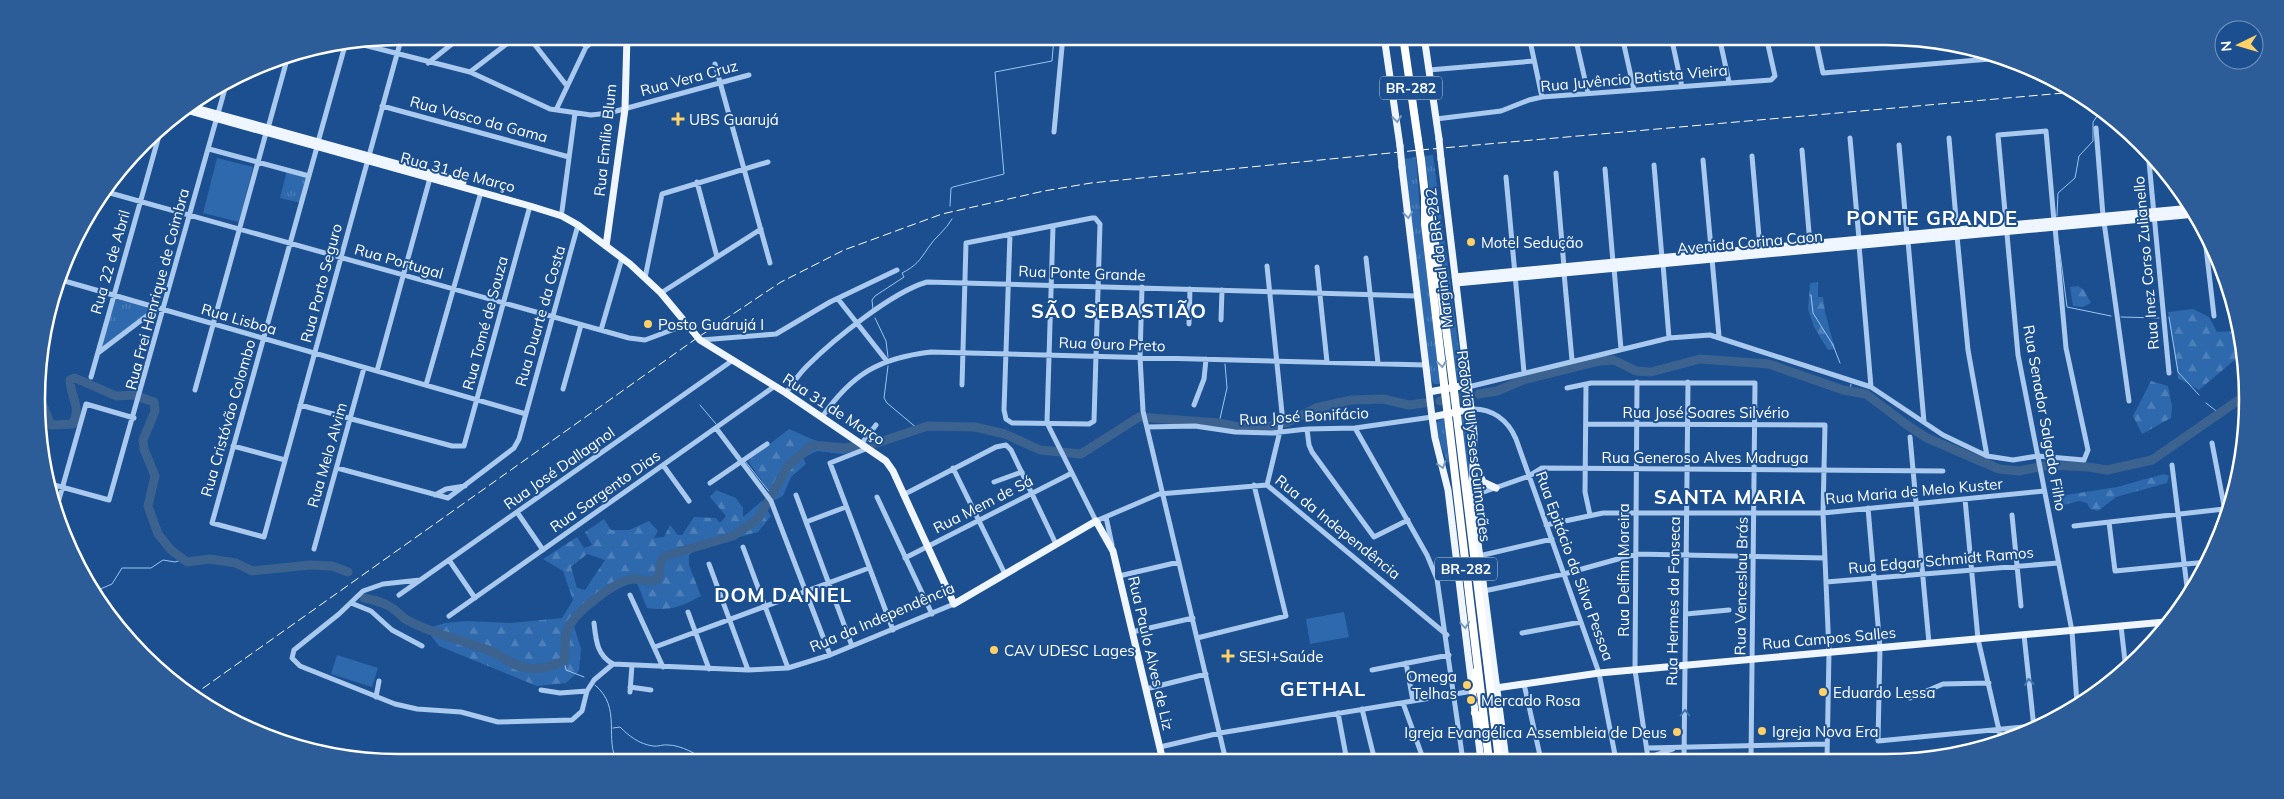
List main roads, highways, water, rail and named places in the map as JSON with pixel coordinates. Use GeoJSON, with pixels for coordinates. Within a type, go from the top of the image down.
{"type":"FeatureCollection","features":[{"type":"Feature","properties":{"kind":"highway","name":"Rodovia Ulysses Guimarães"},"geometry":{"type":"LineString","coordinates":[[1404,45],[1425,196],[1432,220],[1448,384],[1449,425],[1488,754]]}},
{"type":"Feature","properties":{"kind":"highway","name":"Rodovia Ulysses Guimarães"},"geometry":{"type":"LineString","coordinates":[[1448,384],[1458,424],[1498,754]]}},
{"type":"Feature","properties":{"kind":"highway"},"geometry":{"type":"LineString","coordinates":[[1481,615],[1490,641]]}},
{"type":"Feature","properties":{"kind":"highway"},"geometry":{"type":"LineString","coordinates":[[1473,691],[1478,665]]}},
{"type":"Feature","properties":{"kind":"highway"},"geometry":{"type":"LineString","coordinates":[[1496,735],[1498,708]]}},
{"type":"Feature","properties":{"kind":"highway"},"geometry":{"type":"LineString","coordinates":[[1475,714],[1486,730]]}},
{"type":"Feature","properties":{"kind":"main road","name":"Rua Emílio Blum"},"geometry":{"type":"LineString","coordinates":[[606,243],[625,109],[627,45]]}},
{"type":"Feature","properties":{"kind":"main road","name":"Marginal da BR-282"},"geometry":{"type":"LineString","coordinates":[[1385,45],[1400,146],[1434,438],[1448,490],[1480,754]]}},
{"type":"Feature","properties":{"kind":"main road","name":"Marginal da BR-282"},"geometry":{"type":"LineString","coordinates":[[1425,45],[1471,409],[1474,461],[1472,496],[1505,754]]}},
{"type":"Feature","properties":{"kind":"main road","name":"Rua 31 de Março"},"geometry":{"type":"LineString","coordinates":[[197,109],[217,117]]}},
{"type":"Feature","properties":{"kind":"main road","name":"Rua 31 de Março"},"geometry":{"type":"LineString","coordinates":[[193,112],[267,130],[562,212],[606,243],[646,275],[683,313],[688,324],[700,340],[867,446],[890,466],[954,604]]}},
{"type":"Feature","properties":{"kind":"main road","name":"Rua 31 de Março"},"geometry":{"type":"LineString","coordinates":[[368,158],[562,216],[606,243],[622,258],[646,275]]}},
{"type":"Feature","properties":{"kind":"main road","name":"Avenida Corina Caon"},"geometry":{"type":"LineString","coordinates":[[2154,215],[2183,210]]}},
{"type":"Feature","properties":{"kind":"main road","name":"Avenida Corina Caon"},"geometry":{"type":"LineString","coordinates":[[1455,280],[2104,219],[2187,214]]}},
{"type":"Feature","properties":{"kind":"main road","name":"Avenida Corina Caon"},"geometry":{"type":"LineString","coordinates":[[1712,256],[1760,248],[1859,242]]}},
{"type":"Feature","properties":{"kind":"main road"},"geometry":{"type":"LineString","coordinates":[[1429,392],[1461,386],[1468,387]]}},
{"type":"Feature","properties":{"kind":"main road"},"geometry":{"type":"LineString","coordinates":[[1432,417],[1471,409]]}},
{"type":"Feature","properties":{"kind":"main road"},"geometry":{"type":"LineString","coordinates":[[1474,461],[1482,482],[1496,488]]}},
{"type":"Feature","properties":{"kind":"main road","name":"Rua da Independência"},"geometry":{"type":"LineString","coordinates":[[954,604],[1096,521]]}},
{"type":"Feature","properties":{"kind":"main road","name":"Rua Paulo Alves de Liz"},"geometry":{"type":"LineString","coordinates":[[1096,521],[1113,551],[1162,754]]}},
{"type":"Feature","properties":{"kind":"main road","name":"Rua Campos Salles"},"geometry":{"type":"LineString","coordinates":[[1496,688],[1599,673],[2160,622]]}},
{"type":"Feature","properties":{"kind":"waterway"},"geometry":{"type":"LineString","coordinates":[[950,206],[951,188],[1004,174],[995,72],[1052,61],[1053,45]]}},
{"type":"Feature","properties":{"kind":"waterway"},"geometry":{"type":"LineString","coordinates":[[2057,216],[2058,193],[2075,178],[2079,156],[2093,141],[2093,122],[2097,116]]}},
{"type":"Feature","properties":{"kind":"waterway"},"geometry":{"type":"LineString","coordinates":[[873,309],[872,300],[875,296],[904,277],[902,273],[911,268],[923,256],[952,219]]}},
{"type":"Feature","properties":{"kind":"waterway"},"geometry":{"type":"LineString","coordinates":[[2059,245],[2067,307],[2111,316]]}},
{"type":"Feature","properties":{"kind":"waterway"},"geometry":{"type":"LineString","coordinates":[[1811,295],[1813,313],[1833,345],[1840,363]]}},
{"type":"Feature","properties":{"kind":"waterway"},"geometry":{"type":"LineString","coordinates":[[2121,317],[2159,318]]}},
{"type":"Feature","properties":{"kind":"waterway"},"geometry":{"type":"LineString","coordinates":[[2169,317],[2178,372],[2199,395]]}},
{"type":"Feature","properties":{"kind":"waterway"},"geometry":{"type":"LineString","coordinates":[[875,318],[886,341],[888,357]]}},
{"type":"Feature","properties":{"kind":"waterway"},"geometry":{"type":"LineString","coordinates":[[1479,394],[1497,391],[1523,380],[1600,361],[1614,360],[1636,371],[1651,372],[1700,359],[1769,364],[1843,390],[1866,394],[1927,438],[1999,469],[2019,471],[2049,465],[2107,470],[2152,460],[2239,400]]}},
{"type":"Feature","properties":{"kind":"waterway"},"geometry":{"type":"LineString","coordinates":[[1219,423],[1227,388],[1225,364]]}},
{"type":"Feature","properties":{"kind":"waterway"},"geometry":{"type":"LineString","coordinates":[[888,366],[884,398],[887,403],[918,429]]}},
{"type":"Feature","properties":{"kind":"waterway"},"geometry":{"type":"LineString","coordinates":[[46,412],[51,425],[73,424],[76,407],[70,380],[75,378],[116,396],[134,395],[154,402],[155,411],[143,440],[144,449],[155,476],[148,506],[158,534],[171,550],[187,562],[209,559],[236,563],[252,571],[310,565],[332,566],[348,572]]}},
{"type":"Feature","properties":{"kind":"waterway"},"geometry":{"type":"LineString","coordinates":[[1850,391],[1851,384]]}},
{"type":"Feature","properties":{"kind":"waterway"},"geometry":{"type":"LineString","coordinates":[[1440,401],[1463,397]]}},
{"type":"Feature","properties":{"kind":"waterway"},"geometry":{"type":"LineString","coordinates":[[364,598],[386,604],[405,619],[417,625],[493,652],[518,666],[546,667],[564,661],[566,634],[571,624],[584,608],[603,594],[628,580],[651,581],[658,579],[661,562],[665,556],[733,536],[758,519],[788,466],[812,445],[845,448],[880,442],[928,426],[975,427],[1005,434],[1040,450],[1081,454],[1139,417],[1219,423],[1243,428],[1263,428],[1288,422],[1316,408],[1351,400],[1383,399],[1409,405],[1424,403]]}},
{"type":"Feature","properties":{"kind":"waterway"},"geometry":{"type":"LineString","coordinates":[[2206,403],[2220,414]]}},
{"type":"Feature","properties":{"kind":"waterway"},"geometry":{"type":"LineString","coordinates":[[700,405],[716,424]]}},
{"type":"Feature","properties":{"kind":"waterway"},"geometry":{"type":"LineString","coordinates":[[745,461],[771,494]]}},
{"type":"Feature","properties":{"kind":"waterway"},"geometry":{"type":"LineString","coordinates":[[100,589],[112,584],[122,568],[151,568],[163,560],[175,562],[182,560]]}},
{"type":"Feature","properties":{"kind":"waterway"},"geometry":{"type":"LineString","coordinates":[[564,661],[566,670],[584,677]]}},
{"type":"Feature","properties":{"kind":"waterway"},"geometry":{"type":"LineString","coordinates":[[595,685],[603,694],[611,714],[614,754]]}},
{"type":"Feature","properties":{"kind":"waterway"},"geometry":{"type":"LineString","coordinates":[[613,728],[620,727],[635,739],[648,745],[673,745],[696,754]]}},
{"type":"Feature","properties":{"kind":"railway"},"geometry":{"type":"LineString","coordinates":[[199,691],[697,338],[781,282],[844,250],[942,214],[1044,191],[1091,183],[1420,150],[2063,93]]}},
{"type":"Feature","properties":{"kind":"place","name":"UBS Guarujá"},"geometry":{"type":"Point","coordinates":[678,119]}},
{"type":"Feature","properties":{"kind":"place","name":"Motel Sedução"},"geometry":{"type":"Point","coordinates":[1471,242]}},
{"type":"Feature","properties":{"kind":"place","name":"Posto Guarujá I"},"geometry":{"type":"Point","coordinates":[648,324]}},
{"type":"Feature","properties":{"kind":"place","name":"CAV UDESC Lages"},"geometry":{"type":"Point","coordinates":[994,650]}},
{"type":"Feature","properties":{"kind":"place","name":"SESI+Saúde"},"geometry":{"type":"Point","coordinates":[1228,656]}},
{"type":"Feature","properties":{"kind":"place","name":"Omega Telhas"},"geometry":{"type":"Point","coordinates":[1467,685]}},
{"type":"Feature","properties":{"kind":"place","name":"Eduardo Lessa"},"geometry":{"type":"Point","coordinates":[1823,692]}},
{"type":"Feature","properties":{"kind":"place","name":"Mercado Rosa"},"geometry":{"type":"Point","coordinates":[1471,700]}},
{"type":"Feature","properties":{"kind":"place","name":"Igreja Nova Era"},"geometry":{"type":"Point","coordinates":[1762,731]}},
{"type":"Feature","properties":{"kind":"place","name":"Igreja Evangélica Assembleia de Deus"},"geometry":{"type":"Point","coordinates":[1677,732]}},
{"type":"Feature","properties":{"kind":"district","name":"PONTE GRANDE"},"geometry":{"type":"Point","coordinates":[1932,217]}},
{"type":"Feature","properties":{"kind":"district","name":"SÃO SEBASTIÃO"},"geometry":{"type":"Point","coordinates":[1119,310]}},
{"type":"Feature","properties":{"kind":"district","name":"SANTA MARIA"},"geometry":{"type":"Point","coordinates":[1730,496]}},
{"type":"Feature","properties":{"kind":"district","name":"DOM DANIEL"},"geometry":{"type":"Point","coordinates":[783,594]}},
{"type":"Feature","properties":{"kind":"district","name":"GETHAL"},"geometry":{"type":"Point","coordinates":[1323,688]}}]}
